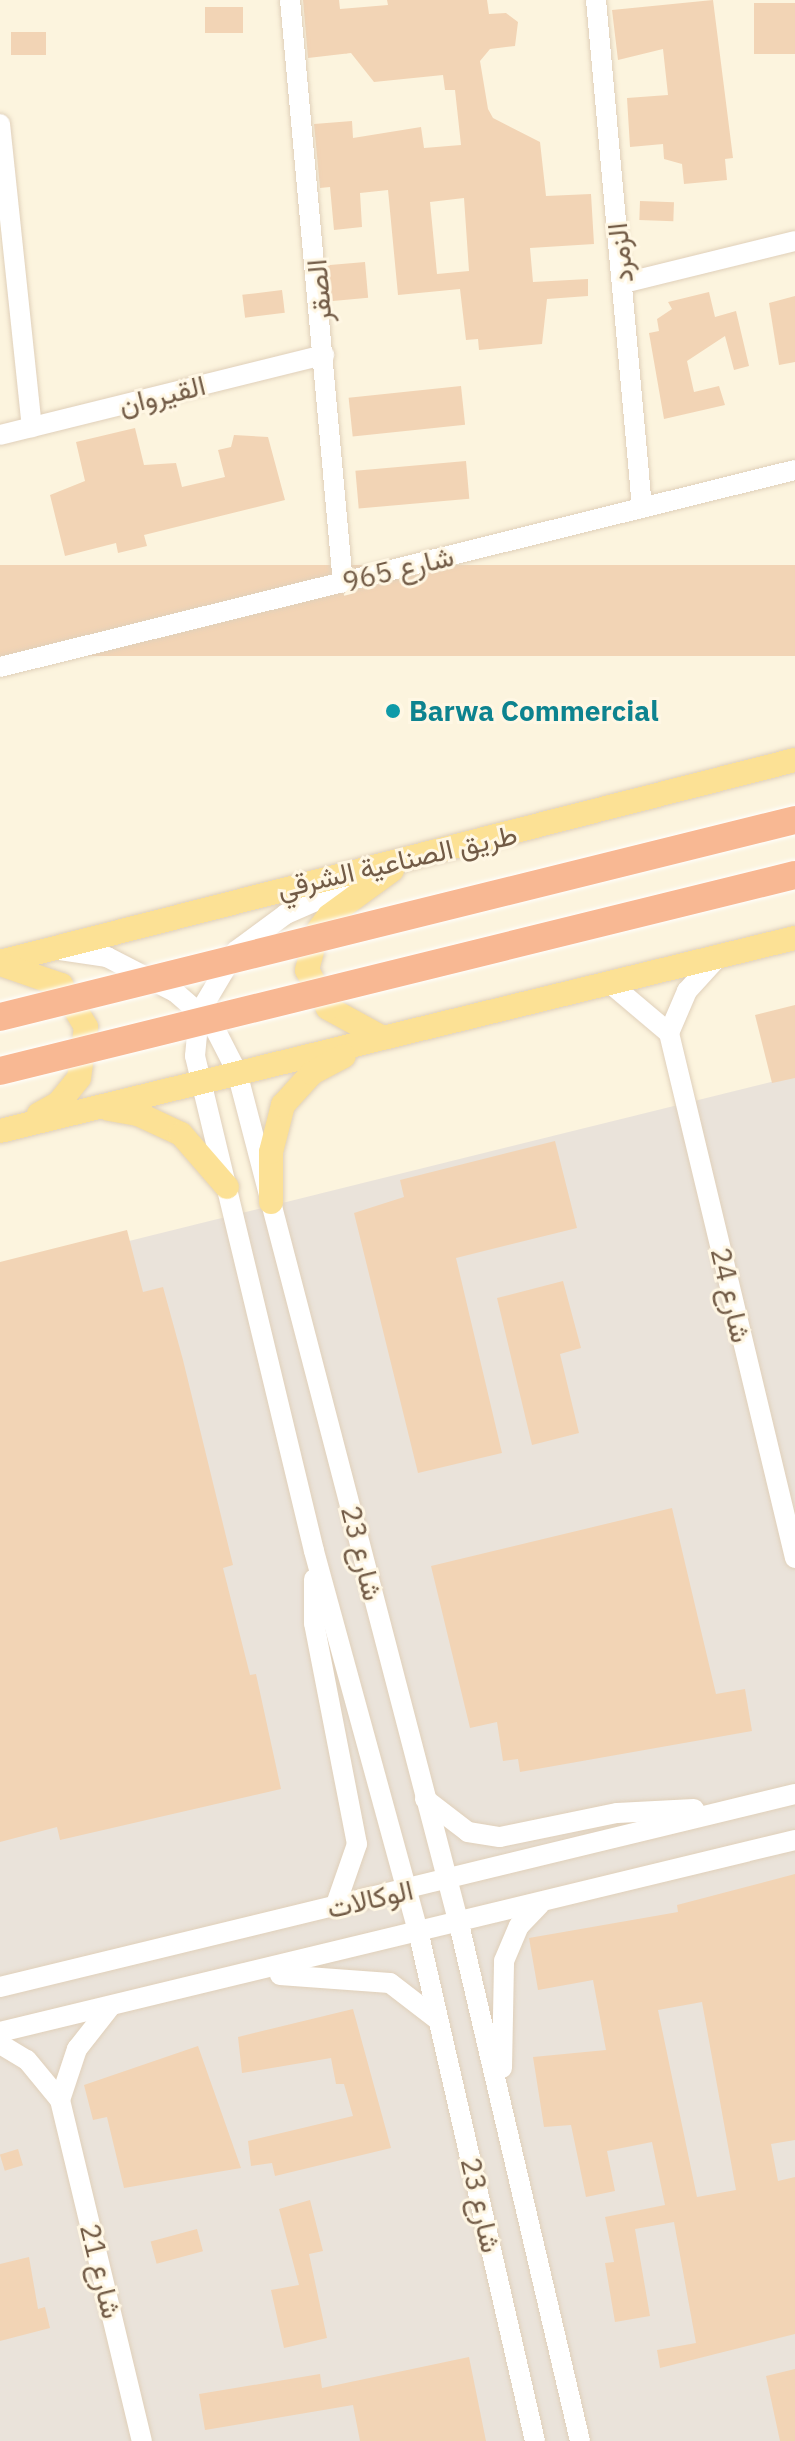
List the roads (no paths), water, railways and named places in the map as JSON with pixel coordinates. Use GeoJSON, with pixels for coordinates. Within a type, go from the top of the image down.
{"type":"FeatureCollection","features":[{"type":"Feature","properties":{"kind":"highway","name":"طريق الصناعية الشرقي"},"geometry":{"type":"LineString","coordinates":[[0,1017],[795,820]]}},
{"type":"Feature","properties":{"kind":"highway"},"geometry":{"type":"LineString","coordinates":[[0,1071],[795,875]]}},
{"type":"Feature","properties":{"kind":"main road","name":"طريق الصناعية الشرقي"},"geometry":{"type":"LineString","coordinates":[[0,963],[406,862],[795,760]]}},
{"type":"Feature","properties":{"kind":"main road"},"geometry":{"type":"LineString","coordinates":[[383,1038],[317,997],[309,954],[329,916],[406,862]]}},
{"type":"Feature","properties":{"kind":"main road"},"geometry":{"type":"LineString","coordinates":[[4,1130],[795,938]]}},
{"type":"Feature","properties":{"kind":"main road"},"geometry":{"type":"LineString","coordinates":[[0,963],[61,985],[81,1012],[87,1045],[69,1093],[4,1130]]}},
{"type":"Feature","properties":{"kind":"main road"},"geometry":{"type":"LineString","coordinates":[[271,1202],[271,1152],[283,1105],[312,1073],[383,1038]]}},
{"type":"Feature","properties":{"kind":"main road"},"geometry":{"type":"LineString","coordinates":[[91,1109],[138,1114],[181,1134],[227,1187]]}},
{"type":"Feature","properties":{"kind":"street","name":"الصقر"},"geometry":{"type":"LineString","coordinates":[[290,0],[343,583]]}},
{"type":"Feature","properties":{"kind":"street","name":"الزمرد"},"geometry":{"type":"LineString","coordinates":[[596,0],[642,507]]}},
{"type":"Feature","properties":{"kind":"street"},"geometry":{"type":"LineString","coordinates":[[0,124],[32,427]]}},
{"type":"Feature","properties":{"kind":"street"},"geometry":{"type":"LineString","coordinates":[[624,283],[795,241]]}},
{"type":"Feature","properties":{"kind":"street","name":"القيروان"},"geometry":{"type":"LineString","coordinates":[[0,435],[324,355]]}},
{"type":"Feature","properties":{"kind":"street","name":"شارع 965"},"geometry":{"type":"LineString","coordinates":[[0,667],[795,470]]}},
{"type":"Feature","properties":{"kind":"street","name":"شارع 23"},"geometry":{"type":"LineString","coordinates":[[406,862],[258,932],[221,970],[199,1013],[195,1056],[314,1551],[419,1935],[535,2441]]}},
{"type":"Feature","properties":{"kind":"street","name":"شارع 23"},"geometry":{"type":"LineString","coordinates":[[48,949],[127,965],[199,1013],[227,1044],[237,1072],[459,1924],[580,2441]]}},
{"type":"Feature","properties":{"kind":"street"},"geometry":{"type":"LineString","coordinates":[[611,984],[669,1033],[687,991],[718,957]]}},
{"type":"Feature","properties":{"kind":"street","name":"شارع 24"},"geometry":{"type":"LineString","coordinates":[[669,1033],[795,1558]]}},
{"type":"Feature","properties":{"kind":"street","name":"شارع 23"},"geometry":{"type":"LineString","coordinates":[[314,1551],[314,1623],[357,1844],[335,1907]]}},
{"type":"Feature","properties":{"kind":"street","name":"الوكالات"},"geometry":{"type":"LineString","coordinates":[[0,1987],[407,1890],[792,1792]]}},
{"type":"Feature","properties":{"kind":"street","name":"الوكالات"},"geometry":{"type":"LineString","coordinates":[[425,1799],[468,1832],[500,1837],[617,1813],[738,1807]]}},
{"type":"Feature","properties":{"kind":"street","name":"الوكالات"},"geometry":{"type":"LineString","coordinates":[[0,2032],[419,1935],[795,1840]]}},
{"type":"Feature","properties":{"kind":"street"},"geometry":{"type":"LineString","coordinates":[[754,1850],[795,1857]]}},
{"type":"Feature","properties":{"kind":"street","name":"شارع 23"},"geometry":{"type":"LineString","coordinates":[[502,2104],[504,1961],[519,1926],[541,1903]]}},
{"type":"Feature","properties":{"kind":"street","name":"الوكالات"},"geometry":{"type":"LineString","coordinates":[[248,1974],[390,1983],[440,2023]]}},
{"type":"Feature","properties":{"kind":"street"},"geometry":{"type":"LineString","coordinates":[[60,2100],[77,2049],[111,2006]]}},
{"type":"Feature","properties":{"kind":"street","name":"شارع 21"},"geometry":{"type":"LineString","coordinates":[[0,2044],[27,2060],[60,2100],[142,2441]]}},
{"type":"Feature","properties":{"kind":"place","name":"Barwa Commercial"},"geometry":{"type":"Point","coordinates":[393,711]}}]}
